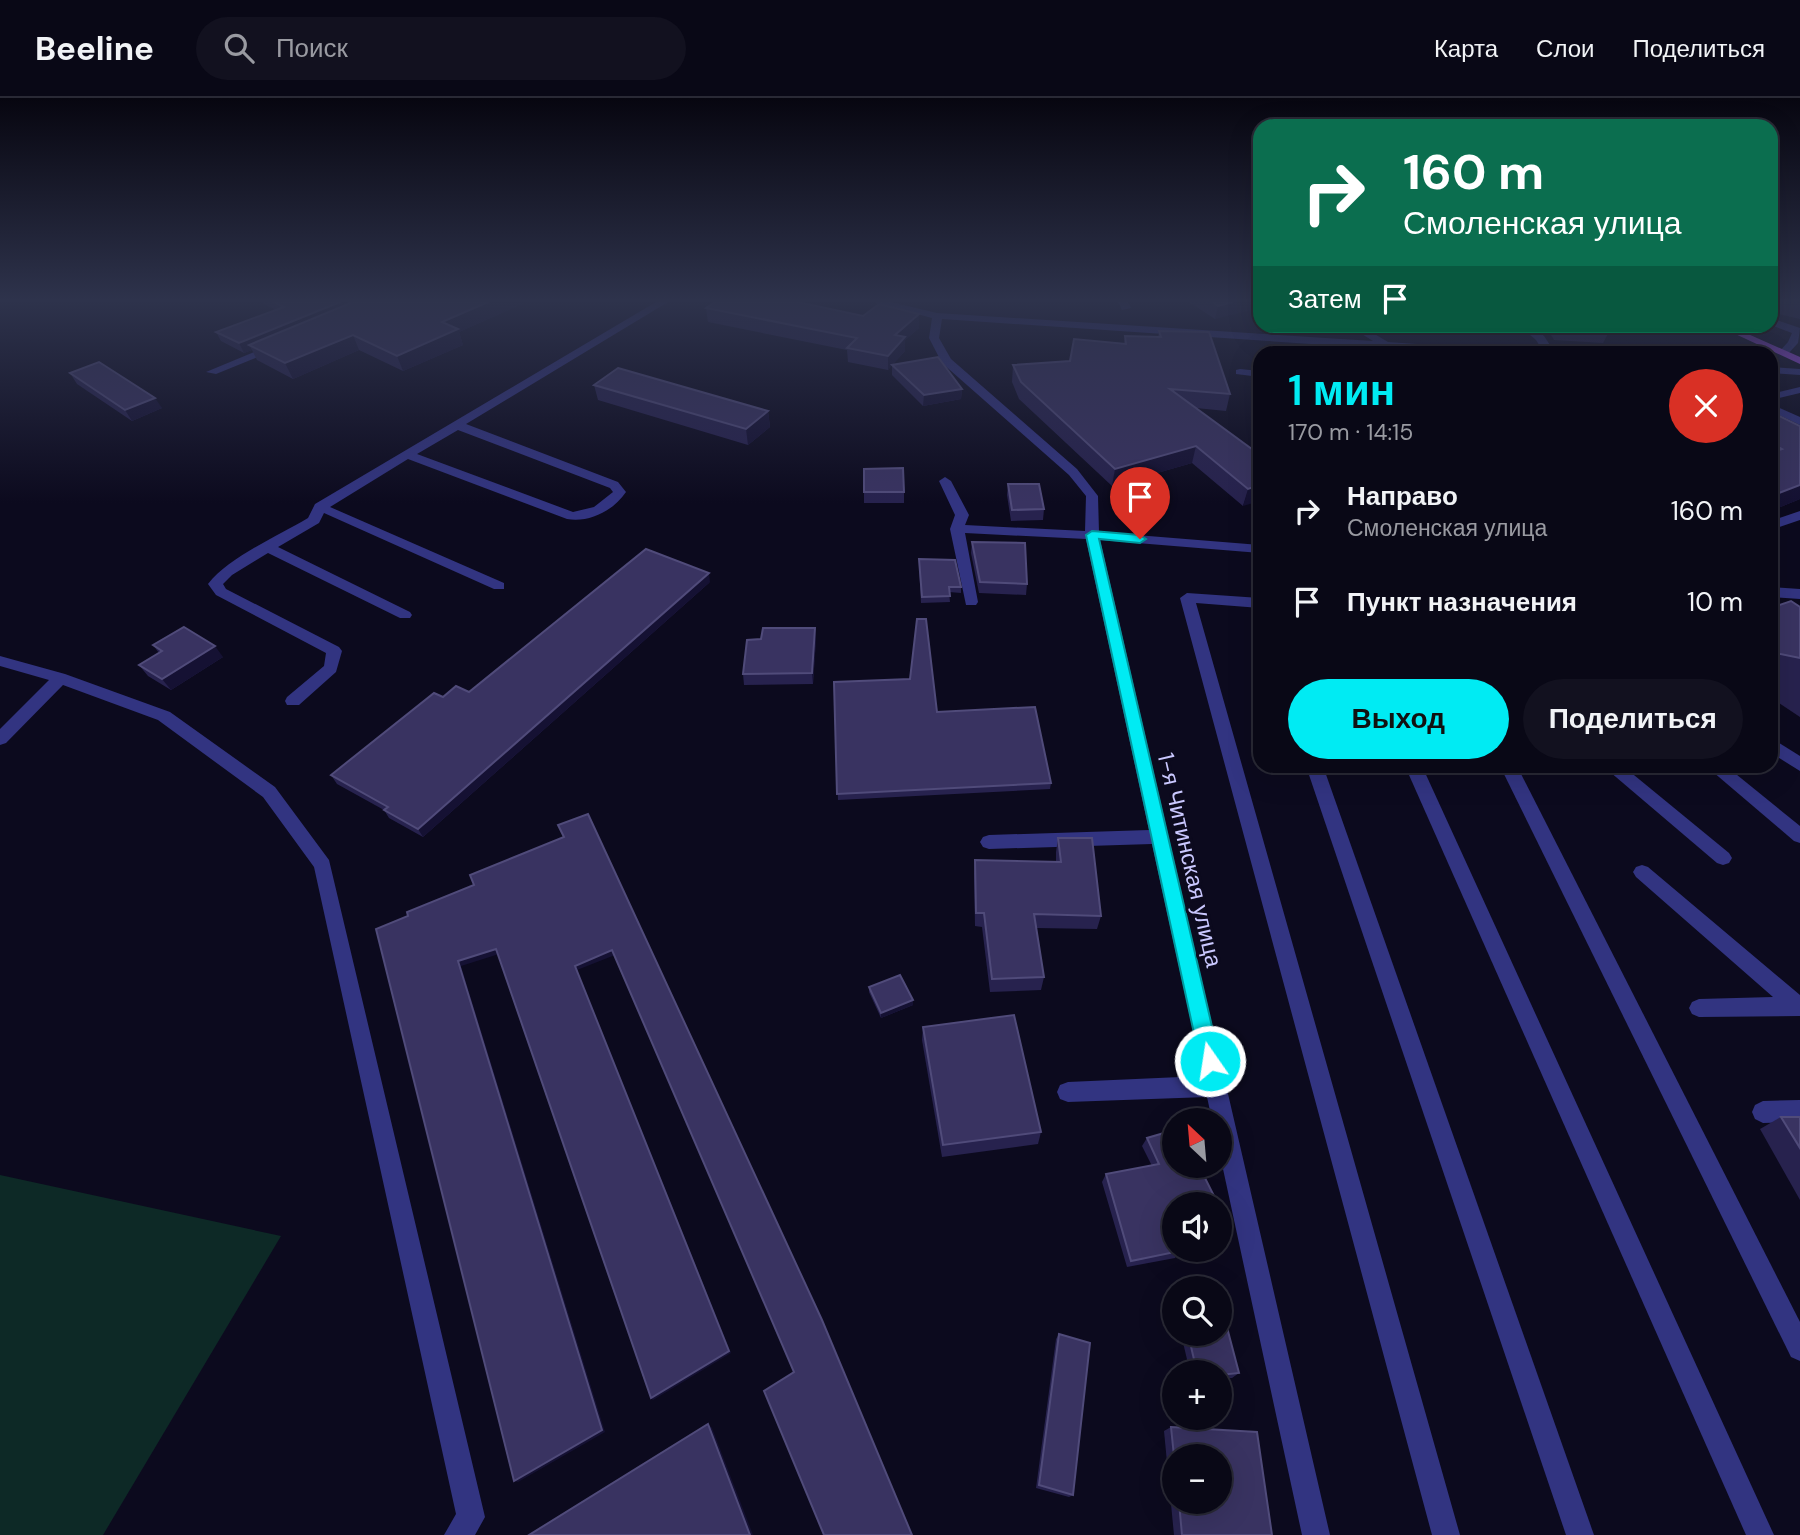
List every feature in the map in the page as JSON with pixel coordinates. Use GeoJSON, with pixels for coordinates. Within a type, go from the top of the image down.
{"type":"FeatureCollection","features":[{"type":"Feature","properties":{"kind":"street"},"geometry":{"type":"LineString","coordinates":[[212,372],[219,369]]}},
{"type":"Feature","properties":{"kind":"street"},"geometry":{"type":"LineString","coordinates":[[293,701],[331,668],[334,652],[221,592],[215,584],[228,572],[314,520],[320,507],[551,369]]}},
{"type":"Feature","properties":{"kind":"street","name":"1-я Читинская улица"},"geometry":{"type":"LineString","coordinates":[[955,369],[1073,472],[1092,496],[1092,535],[1316,1535]]}},
{"type":"Feature","properties":{"kind":"street"},"geometry":{"type":"LineString","coordinates":[[1778,370],[1800,372]]}},
{"type":"Feature","properties":{"kind":"street"},"geometry":{"type":"LineString","coordinates":[[1240,372],[1253,373]]}},
{"type":"Feature","properties":{"kind":"street"},"geometry":{"type":"LineString","coordinates":[[1778,395],[1800,390]]}},
{"type":"Feature","properties":{"kind":"street"},"geometry":{"type":"LineString","coordinates":[[1778,410],[1800,421]]}},
{"type":"Feature","properties":{"kind":"street"},"geometry":{"type":"LineString","coordinates":[[405,454],[572,516],[593,514],[614,501],[620,492],[614,485],[457,425]]}},
{"type":"Feature","properties":{"kind":"street"},"geometry":{"type":"LineString","coordinates":[[945,481],[962,515],[957,529],[971,602]]}},
{"type":"Feature","properties":{"kind":"street"},"geometry":{"type":"LineString","coordinates":[[320,507],[499,586]]}},
{"type":"Feature","properties":{"kind":"street"},"geometry":{"type":"LineString","coordinates":[[1778,523],[1800,515]]}},
{"type":"Feature","properties":{"kind":"street"},"geometry":{"type":"LineString","coordinates":[[957,529],[1092,535],[1253,548]]}},
{"type":"Feature","properties":{"kind":"street"},"geometry":{"type":"LineString","coordinates":[[268,548],[405,614]]}},
{"type":"Feature","properties":{"kind":"street"},"geometry":{"type":"LineString","coordinates":[[1778,593],[1797,596]]}},
{"type":"Feature","properties":{"kind":"street"},"geometry":{"type":"LineString","coordinates":[[1253,604],[1188,598],[1446,1535]]}},
{"type":"Feature","properties":{"kind":"street"},"geometry":{"type":"LineString","coordinates":[[0,661],[60,678],[164,716],[269,792],[323,864],[471,1517],[458,1535]]}},
{"type":"Feature","properties":{"kind":"street"},"geometry":{"type":"LineString","coordinates":[[0,739],[60,678]]}},
{"type":"Feature","properties":{"kind":"street"},"geometry":{"type":"LineString","coordinates":[[1778,749],[1800,765]]}},
{"type":"Feature","properties":{"kind":"street"},"geometry":{"type":"LineString","coordinates":[[1316,773],[1580,1535]]}},
{"type":"Feature","properties":{"kind":"street"},"geometry":{"type":"LineString","coordinates":[[1416,773],[1760,1535]]}},
{"type":"Feature","properties":{"kind":"street"},"geometry":{"type":"LineString","coordinates":[[1512,773],[1800,1348]]}},
{"type":"Feature","properties":{"kind":"street"},"geometry":{"type":"LineString","coordinates":[[1620,773],[1723,858]]}},
{"type":"Feature","properties":{"kind":"street"},"geometry":{"type":"LineString","coordinates":[[1723,773],[1800,836]]}},
{"type":"Feature","properties":{"kind":"street"},"geometry":{"type":"LineString","coordinates":[[989,842],[1160,837]]}},
{"type":"Feature","properties":{"kind":"street"},"geometry":{"type":"LineString","coordinates":[[1642,872],[1799,1006]]}},
{"type":"Feature","properties":{"kind":"street"},"geometry":{"type":"LineString","coordinates":[[1699,1007],[1799,1006]]}},
{"type":"Feature","properties":{"kind":"street"},"geometry":{"type":"LineString","coordinates":[[1068,1092],[1216,1086]]}},
{"type":"Feature","properties":{"kind":"street"},"geometry":{"type":"LineString","coordinates":[[1763,1112],[1800,1111]]}},
{"type":"Feature","properties":{"kind":"green space"},"geometry":{"type":"Polygon","coordinates":[[[0,1175],[281,1236],[103,1535],[0,1535],[0,1175]]]}},
{"type":"Feature","properties":{"kind":"building"},"geometry":{"type":"Polygon","coordinates":[[[80,369],[110,369],[155,398],[125,410],[70,373],[80,369]]]}},
{"type":"Feature","properties":{"kind":"building"},"geometry":{"type":"Polygon","coordinates":[[[617,369],[622,369],[768,411],[746,429],[594,385],[617,369]]]}},
{"type":"Feature","properties":{"kind":"building"},"geometry":{"type":"Polygon","coordinates":[[[896,369],[947,369],[962,389],[924,395],[896,369]]]}},
{"type":"Feature","properties":{"kind":"building"},"geometry":{"type":"Polygon","coordinates":[[[1015,369],[1222,369],[1230,394],[1170,389],[1253,450],[1253,487],[1248,489],[1196,446],[1115,469],[1021,382],[1015,369]]]}},
{"type":"Feature","properties":{"kind":"building"},"geometry":{"type":"Polygon","coordinates":[[[1778,415],[1800,426],[1800,485],[1778,493],[1778,450],[1782,449],[1778,447],[1778,415]]]}},
{"type":"Feature","properties":{"kind":"building"},"geometry":{"type":"Polygon","coordinates":[[[903,468],[904,492],[864,492],[864,469],[903,468]]]}},
{"type":"Feature","properties":{"kind":"building"},"geometry":{"type":"Polygon","coordinates":[[[1008,484],[1039,484],[1044,509],[1012,510],[1008,484]]]}},
{"type":"Feature","properties":{"kind":"building"},"geometry":{"type":"Polygon","coordinates":[[[972,542],[1025,543],[1027,584],[980,582],[972,542]]]}},
{"type":"Feature","properties":{"kind":"building"},"geometry":{"type":"Polygon","coordinates":[[[646,549],[709,573],[418,829],[384,810],[388,807],[331,775],[434,693],[443,697],[456,686],[469,692],[646,549]]]}},
{"type":"Feature","properties":{"kind":"building"},"geometry":{"type":"Polygon","coordinates":[[[919,559],[955,560],[961,587],[949,587],[950,596],[922,597],[919,559]]]}},
{"type":"Feature","properties":{"kind":"building"},"geometry":{"type":"Polygon","coordinates":[[[1791,601],[1800,607],[1800,658],[1778,653],[1778,606],[1791,601]]]}},
{"type":"Feature","properties":{"kind":"building"},"geometry":{"type":"Polygon","coordinates":[[[917,619],[926,619],[937,712],[1035,707],[1051,783],[837,794],[834,682],[910,679],[917,619]]]}},
{"type":"Feature","properties":{"kind":"building"},"geometry":{"type":"Polygon","coordinates":[[[184,627],[215,646],[162,679],[139,665],[162,651],[153,645],[184,627]]]}},
{"type":"Feature","properties":{"kind":"building"},"geometry":{"type":"Polygon","coordinates":[[[763,628],[815,628],[812,673],[743,674],[747,640],[761,639],[763,628]]]}},
{"type":"Feature","properties":{"kind":"building"},"geometry":{"type":"Polygon","coordinates":[[[588,814],[822,1320],[912,1535],[824,1535],[764,1391],[794,1372],[612,950],[575,966],[729,1351],[651,1398],[496,949],[458,961],[602,1430],[514,1481],[376,929],[408,916],[407,912],[474,885],[470,875],[564,837],[558,825],[588,814]]]}},
{"type":"Feature","properties":{"kind":"building"},"geometry":{"type":"Polygon","coordinates":[[[1058,838],[1092,838],[1101,916],[1034,914],[1044,977],[992,979],[984,913],[976,913],[975,860],[1061,862],[1058,838]]]}},
{"type":"Feature","properties":{"kind":"building"},"geometry":{"type":"Polygon","coordinates":[[[900,975],[913,1000],[881,1013],[869,987],[900,975]]]}},
{"type":"Feature","properties":{"kind":"building"},"geometry":{"type":"Polygon","coordinates":[[[1014,1015],[1041,1132],[943,1145],[923,1027],[1014,1015]]]}},
{"type":"Feature","properties":{"kind":"building"},"geometry":{"type":"Polygon","coordinates":[[[1781,1117],[1800,1117],[1800,1148],[1781,1117]]]}},
{"type":"Feature","properties":{"kind":"building"},"geometry":{"type":"Polygon","coordinates":[[[1162,1134],[1162,1178],[1205,1178],[1212,1192],[1162,1192],[1162,1255],[1131,1261],[1106,1174],[1159,1164],[1147,1138],[1162,1134]]]}},
{"type":"Feature","properties":{"kind":"building"},"geometry":{"type":"Polygon","coordinates":[[[1059,1334],[1090,1343],[1073,1495],[1039,1485],[1059,1334]]]}},
{"type":"Feature","properties":{"kind":"building"},"geometry":{"type":"Polygon","coordinates":[[[1191,1346],[1232,1346],[1239,1373],[1232,1374],[1232,1360],[1194,1360],[1191,1346]]]}},
{"type":"Feature","properties":{"kind":"building"},"geometry":{"type":"Polygon","coordinates":[[[708,1424],[750,1535],[529,1535],[708,1424]]]}},
{"type":"Feature","properties":{"kind":"building"},"geometry":{"type":"Polygon","coordinates":[[[1171,1430],[1257,1432],[1272,1535],[1182,1535],[1180,1514],[1232,1514],[1232,1444],[1173,1444],[1171,1430]]]}},
{"type":"Feature","properties":{"kind":"route"},"geometry":{"type":"LineString","coordinates":[[1140,539],[1092,535],[1210,1061]]}}]}
